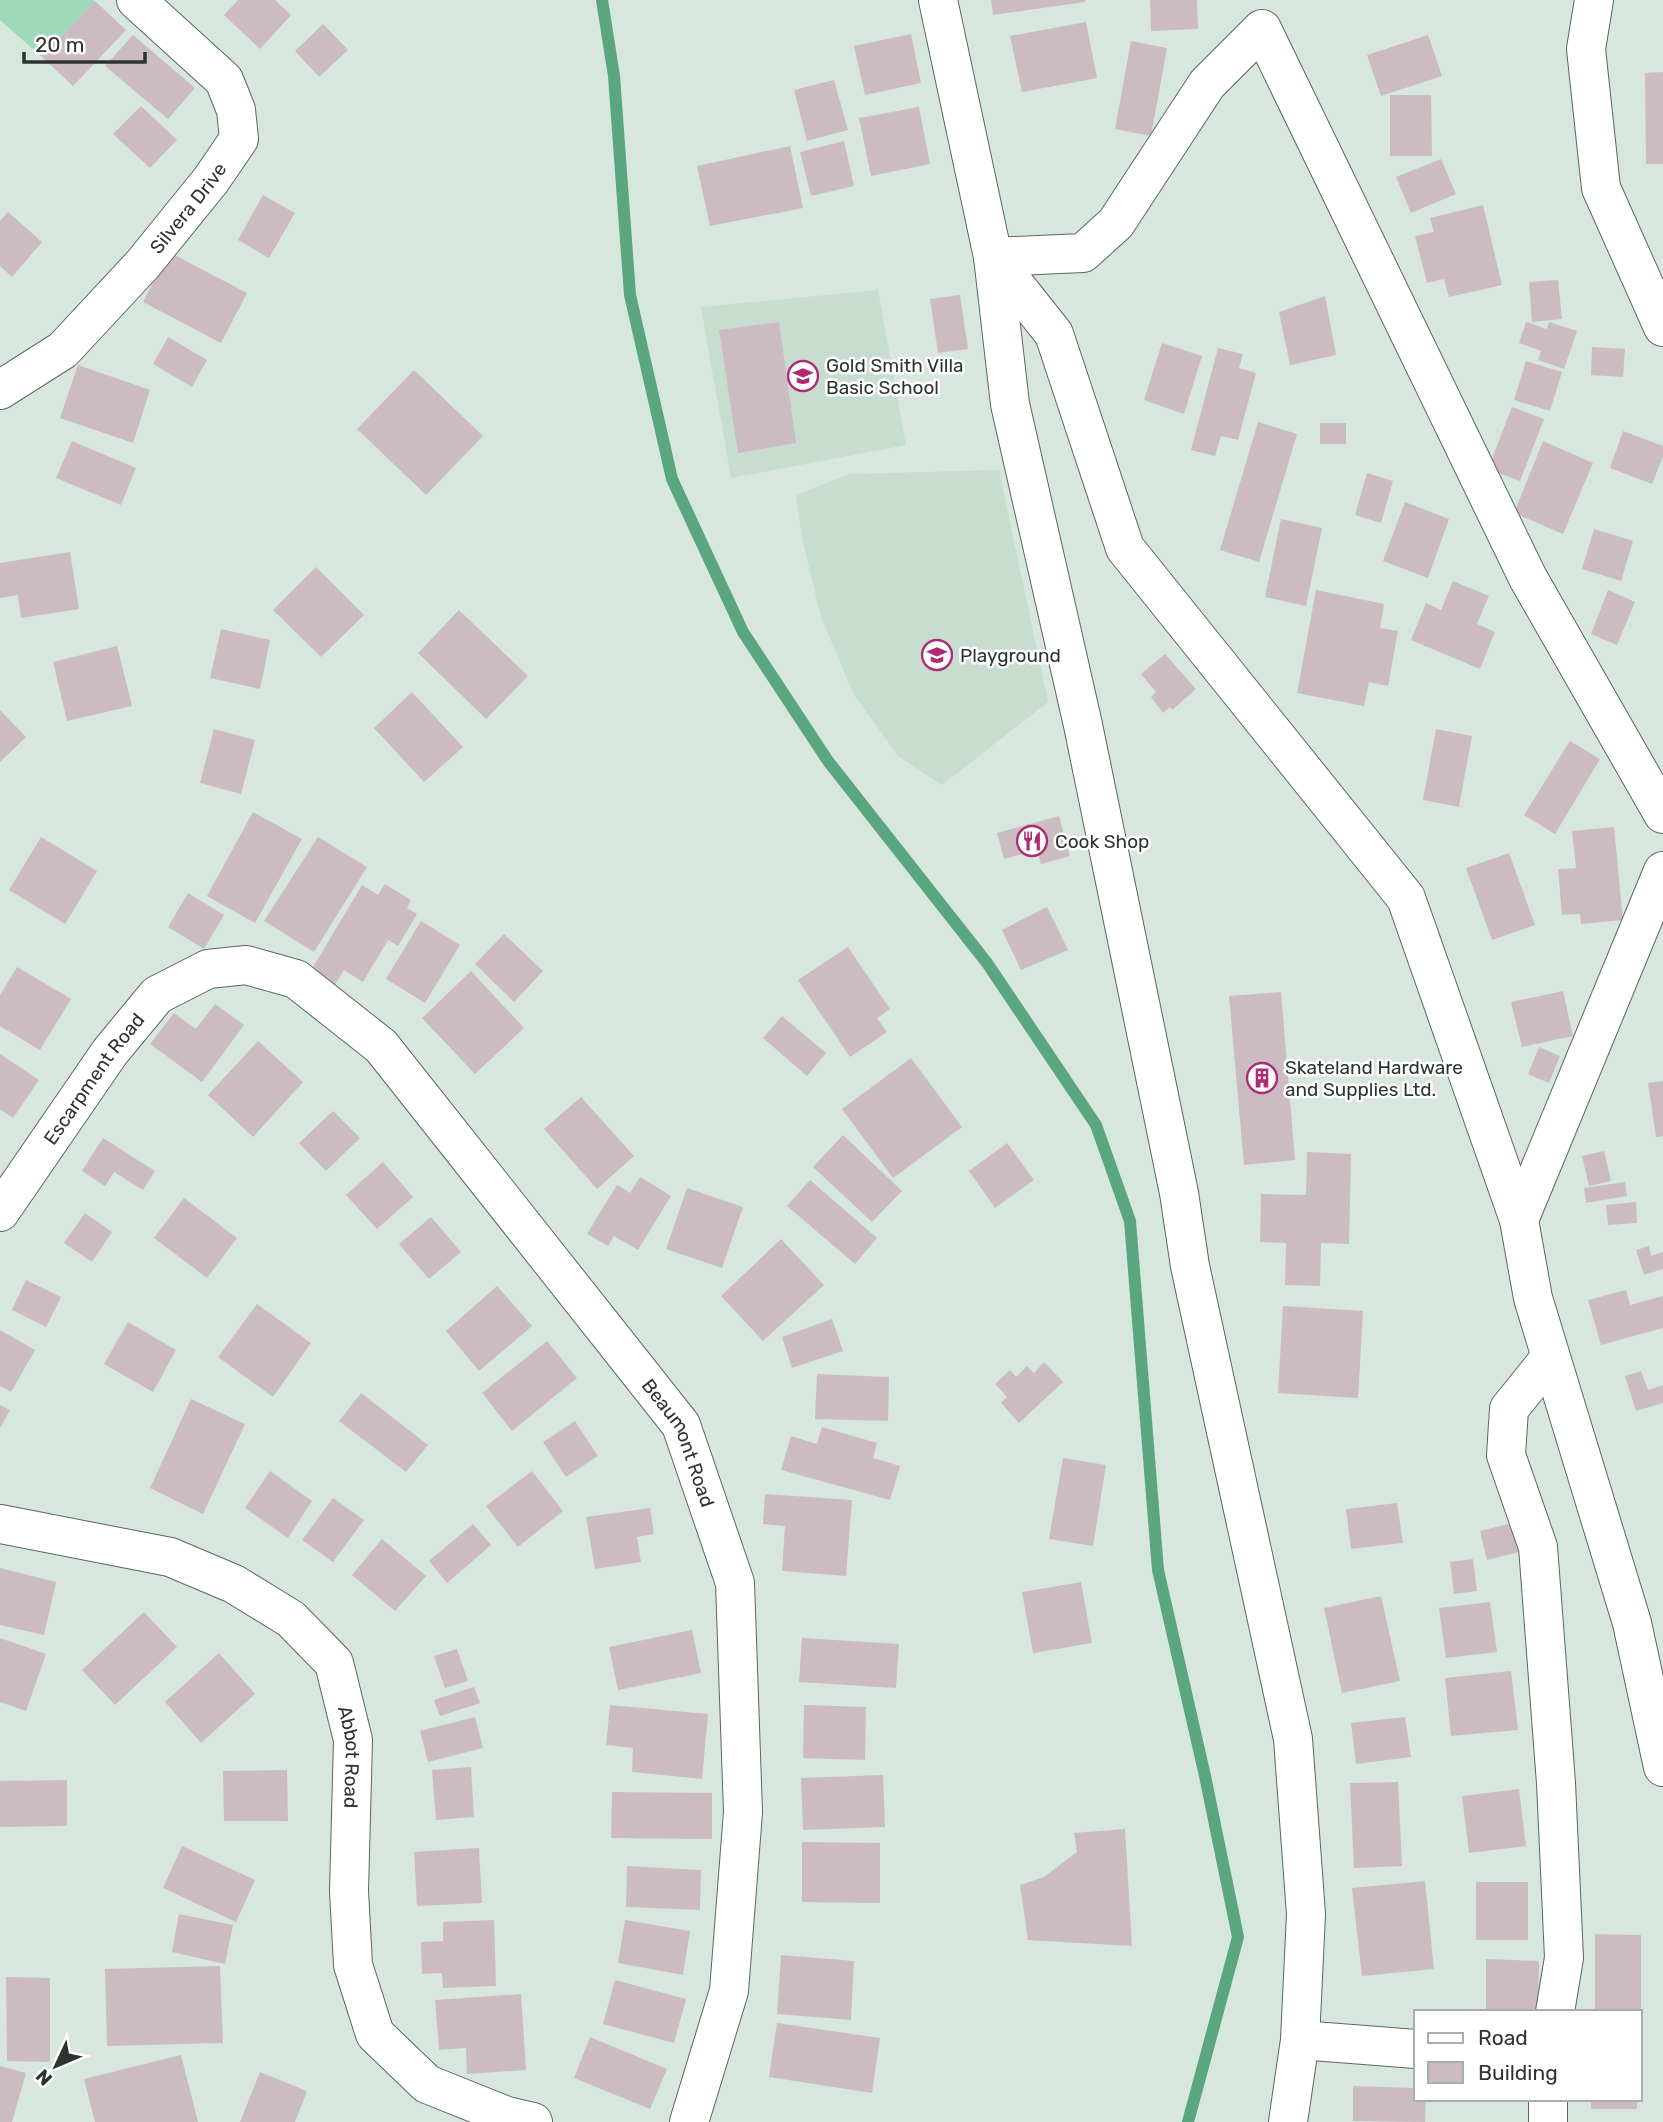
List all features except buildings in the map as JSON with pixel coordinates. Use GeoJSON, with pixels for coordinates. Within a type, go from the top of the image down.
{"type":"FeatureCollection","features":[{"type":"Feature","properties":{"kind":"street","name":"Silvera Drive"},"geometry":{"type":"LineString","coordinates":[[0,390],[63,350],[143,264],[211,180],[239,139],[236,110],[224,80],[136,0]]}},
{"type":"Feature","properties":{"kind":"street"},"geometry":{"type":"LineString","coordinates":[[938,0],[993,257],[1010,404],[1083,725],[1179,1193],[1190,1266],[1293,1739],[1306,1914],[1300,2040],[1288,2122]]}},
{"type":"Feature","properties":{"kind":"street"},"geometry":{"type":"LineString","coordinates":[[1594,0],[1586,49],[1601,188],[1663,327]]}},
{"type":"Feature","properties":{"kind":"street"},"geometry":{"type":"LineString","coordinates":[[993,257],[1083,253],[1116,223],[1207,83],[1261,14],[1528,578],[1663,814]]}},
{"type":"Feature","properties":{"kind":"street"},"geometry":{"type":"LineString","coordinates":[[993,257],[1054,334],[1125,548],[1406,898],[1519,1220],[1533,1298],[1632,1623],[1663,1767]]}},
{"type":"Feature","properties":{"kind":"street"},"geometry":{"type":"LineString","coordinates":[[1519,1220],[1663,872]]}},
{"type":"Feature","properties":{"kind":"street","name":"Beaumont Road"},"geometry":{"type":"LineString","coordinates":[[208,969],[246,965],[296,979],[381,1046],[681,1425],[735,1583],[743,1812],[729,1991],[689,2122]]}},
{"type":"Feature","properties":{"kind":"street","name":"Escarpment Road"},"geometry":{"type":"LineString","coordinates":[[0,1212],[110,1052],[157,995],[208,969]]}},
{"type":"Feature","properties":{"kind":"street"},"geometry":{"type":"LineString","coordinates":[[1550,1358],[1509,1409],[1506,1455],[1538,1547],[1556,1783],[1564,1958],[1555,2010]]}},
{"type":"Feature","properties":{"kind":"street","name":"Abbot Road"},"geometry":{"type":"LineString","coordinates":[[0,1524],[170,1557],[234,1584],[291,1619],[334,1663],[353,1741],[349,1891],[353,1965],[374,2034],[427,2084],[508,2116],[533,2122]]}},
{"type":"Feature","properties":{"kind":"street"},"geometry":{"type":"LineString","coordinates":[[1300,2040],[1414,2049]]}},
{"type":"Feature","properties":{"kind":"street"},"geometry":{"type":"LineString","coordinates":[[1548,2101],[1548,2122]]}},
{"type":"Feature","properties":{"kind":"shaded area","name":"Gold Smith Villa Basic School"},"geometry":{"type":"Polygon","coordinates":[[[878,290],[906,445],[731,478],[701,307],[878,290]]]}},
{"type":"Feature","properties":{"kind":"shaded area","name":"Playground"},"geometry":{"type":"Polygon","coordinates":[[[999,470],[1048,702],[942,785],[898,756],[853,693],[821,617],[802,538],[796,495],[850,474],[999,470]]]}},
{"type":"Feature","properties":{"kind":"green space"},"geometry":{"type":"Polygon","coordinates":[[[0,0],[95,1],[42,57],[0,20],[0,0]]]}},
{"type":"Feature","properties":{"kind":"waterway"},"geometry":{"type":"LineString","coordinates":[[602,0],[614,76],[630,295],[672,479],[743,632],[828,761],[987,963],[1096,1125],[1130,1221],[1158,1570],[1238,1937],[1188,2122]]}},
{"type":"Feature","properties":{"kind":"place","name":"Gold Smith Villa Basic School"},"geometry":{"type":"Point","coordinates":[803,376]}},
{"type":"Feature","properties":{"kind":"place","name":"Playground"},"geometry":{"type":"Point","coordinates":[937,655]}},
{"type":"Feature","properties":{"kind":"place","name":"Cook Shop"},"geometry":{"type":"Point","coordinates":[1032,841]}},
{"type":"Feature","properties":{"kind":"place","name":"Skateland Hardware and Supplies Ltd."},"geometry":{"type":"Point","coordinates":[1262,1078]}}]}
